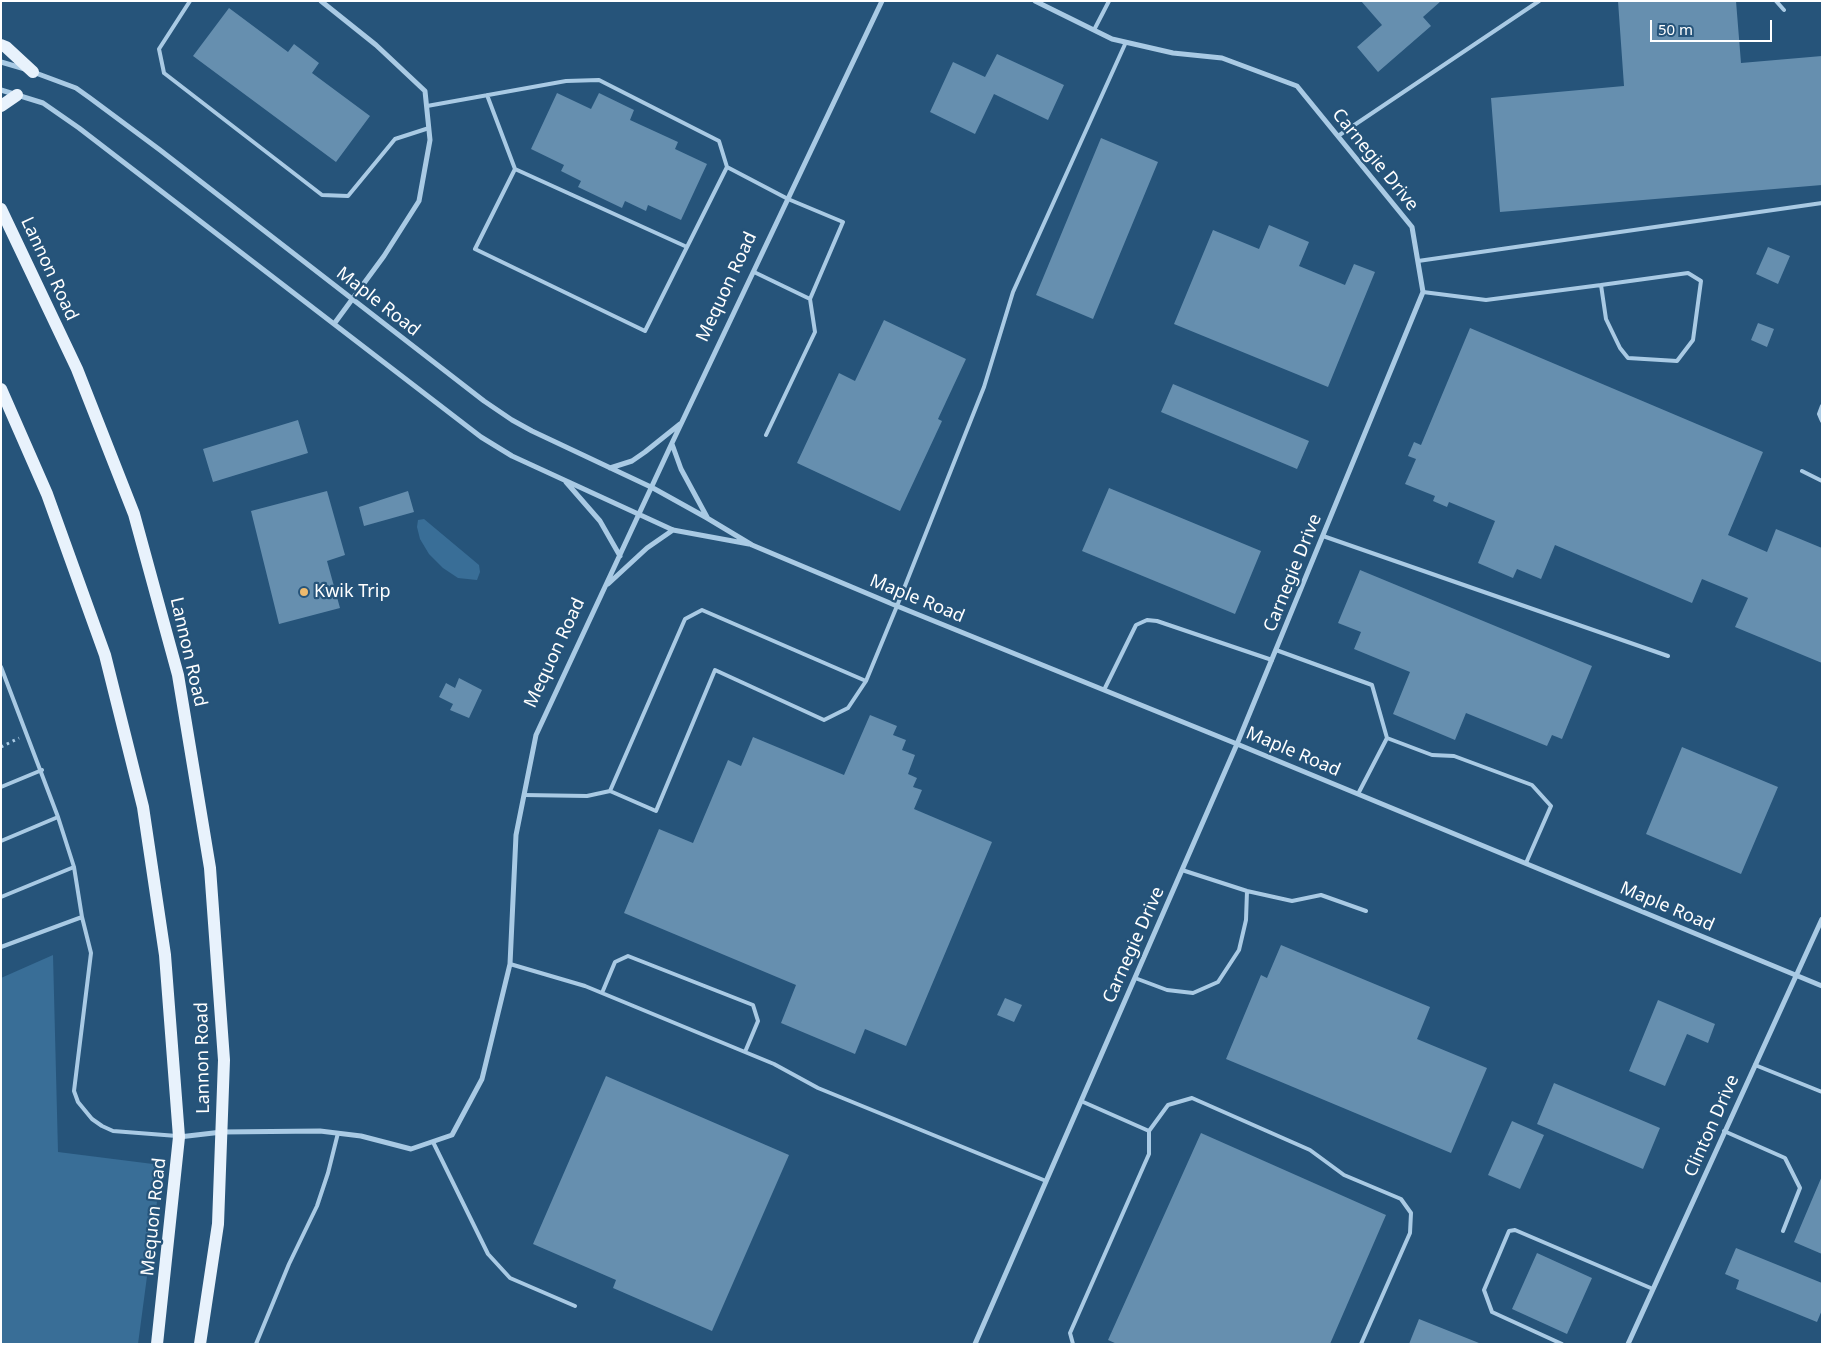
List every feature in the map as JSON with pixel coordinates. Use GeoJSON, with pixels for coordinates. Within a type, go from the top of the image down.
{"type":"FeatureCollection","features":[{"type":"Feature","properties":{"kind":"main road"},"geometry":{"type":"LineString","coordinates":[[1,45],[6,47],[33,72]]}},
{"type":"Feature","properties":{"kind":"main road"},"geometry":{"type":"LineString","coordinates":[[1,106],[17,95]]}},
{"type":"Feature","properties":{"kind":"main road","name":"Lannon Road"},"geometry":{"type":"LineString","coordinates":[[1,209],[77,369],[134,514],[178,675],[210,868],[224,1060],[222,1132]]}},
{"type":"Feature","properties":{"kind":"main road"},"geometry":{"type":"LineString","coordinates":[[1,224],[14,236]]}},
{"type":"Feature","properties":{"kind":"main road","name":"Lannon Road"},"geometry":{"type":"LineString","coordinates":[[1,389],[47,494],[105,655],[143,807],[165,955],[179,1137]]}},
{"type":"Feature","properties":{"kind":"main road"},"geometry":{"type":"LineString","coordinates":[[200,1344],[218,1224],[222,1132]]}},
{"type":"Feature","properties":{"kind":"main road","name":"Mequon Road"},"geometry":{"type":"LineString","coordinates":[[158,1344],[179,1137]]}},
{"type":"Feature","properties":{"kind":"street"},"geometry":{"type":"LineString","coordinates":[[321,1],[376,45],[425,91],[430,140],[419,201],[384,256],[334,324]]}},
{"type":"Feature","properties":{"kind":"street","name":"Mequon Road"},"geometry":{"type":"LineString","coordinates":[[179,1137],[222,1132],[320,1131],[361,1136],[411,1149],[452,1136],[482,1079],[510,964],[516,835],[536,735],[882,1]]}},
{"type":"Feature","properties":{"kind":"street","name":"Carnegie Drive"},"geometry":{"type":"LineString","coordinates":[[975,1344],[1238,744],[1423,292],[1412,227],[1297,86],[1222,58],[1173,53],[1112,39],[1035,1]]}},
{"type":"Feature","properties":{"kind":"street","name":"Maple Road"},"geometry":{"type":"LineString","coordinates":[[1,62],[76,88],[168,156],[484,401],[512,420],[532,432],[653,488],[752,545],[1822,986]]}},
{"type":"Feature","properties":{"kind":"street","name":"Maple Road"},"geometry":{"type":"LineString","coordinates":[[1,90],[42,102],[79,128],[482,437],[512,456],[673,530],[752,545]]}},
{"type":"Feature","properties":{"kind":"street"},"geometry":{"type":"LineString","coordinates":[[610,468],[632,461],[683,422]]}},
{"type":"Feature","properties":{"kind":"street"},"geometry":{"type":"LineString","coordinates":[[672,444],[681,469],[707,518]]}},
{"type":"Feature","properties":{"kind":"street"},"geometry":{"type":"LineString","coordinates":[[564,480],[600,521],[620,556]]}},
{"type":"Feature","properties":{"kind":"street"},"geometry":{"type":"LineString","coordinates":[[606,586],[648,548],[673,530]]}},
{"type":"Feature","properties":{"kind":"street","name":"Clinton Drive"},"geometry":{"type":"LineString","coordinates":[[1628,1344],[1822,919]]}},
{"type":"Feature","properties":{"kind":"lane"},"geometry":{"type":"LineString","coordinates":[[190,1],[159,49],[164,73],[322,195],[348,196],[395,138],[429,128]]}},
{"type":"Feature","properties":{"kind":"lane"},"geometry":{"type":"LineString","coordinates":[[1094,30],[1109,1]]}},
{"type":"Feature","properties":{"kind":"lane"},"geometry":{"type":"LineString","coordinates":[[1338,136],[1539,1]]}},
{"type":"Feature","properties":{"kind":"lane"},"geometry":{"type":"LineString","coordinates":[[1776,1],[1784,10]]}},
{"type":"Feature","properties":{"kind":"lane"},"geometry":{"type":"LineString","coordinates":[[524,796],[587,796],[610,791],[656,811],[715,670],[824,720],[848,708],[866,681],[984,387],[1013,292],[1126,42]]}},
{"type":"Feature","properties":{"kind":"lane"},"geometry":{"type":"LineString","coordinates":[[427,106],[566,82],[599,80],[720,141],[727,167],[645,331],[475,249],[515,169]]}},
{"type":"Feature","properties":{"kind":"lane"},"geometry":{"type":"LineString","coordinates":[[487,95],[515,169],[687,247]]}},
{"type":"Feature","properties":{"kind":"lane"},"geometry":{"type":"LineString","coordinates":[[727,167],[788,199],[842,222],[810,299],[815,332],[766,435]]}},
{"type":"Feature","properties":{"kind":"lane"},"geometry":{"type":"LineString","coordinates":[[1418,261],[1822,203]]}},
{"type":"Feature","properties":{"kind":"lane"},"geometry":{"type":"LineString","coordinates":[[754,272],[810,299]]}},
{"type":"Feature","properties":{"kind":"lane"},"geometry":{"type":"LineString","coordinates":[[1423,292],[1486,300],[1688,273],[1701,281],[1693,340],[1676,361],[1628,358],[1620,348],[1606,319],[1601,285]]}},
{"type":"Feature","properties":{"kind":"lane"},"geometry":{"type":"LineString","coordinates":[[1822,406],[1819,414],[1822,421]]}},
{"type":"Feature","properties":{"kind":"lane"},"geometry":{"type":"LineString","coordinates":[[1802,472],[1822,481]]}},
{"type":"Feature","properties":{"kind":"lane"},"geometry":{"type":"LineString","coordinates":[[1323,536],[1668,656]]}},
{"type":"Feature","properties":{"kind":"lane"},"geometry":{"type":"LineString","coordinates":[[610,791],[685,619],[702,610],[866,681]]}},
{"type":"Feature","properties":{"kind":"lane"},"geometry":{"type":"LineString","coordinates":[[1104,690],[1136,625],[1147,620],[1157,621],[1272,660]]}},
{"type":"Feature","properties":{"kind":"lane"},"geometry":{"type":"LineString","coordinates":[[1276,650],[1372,686],[1387,738],[1358,794]]}},
{"type":"Feature","properties":{"kind":"lane"},"geometry":{"type":"LineString","coordinates":[[1,667],[42,770],[74,867],[82,917],[91,953],[74,1091],[78,1102],[92,1119],[113,1131],[179,1137]]}},
{"type":"Feature","properties":{"kind":"lane"},"geometry":{"type":"LineString","coordinates":[[1387,738],[1432,755],[1454,756],[1532,785],[1551,806],[1526,863]]}},
{"type":"Feature","properties":{"kind":"lane"},"geometry":{"type":"LineString","coordinates":[[1,787],[42,770]]}},
{"type":"Feature","properties":{"kind":"lane"},"geometry":{"type":"LineString","coordinates":[[1,841],[58,817]]}},
{"type":"Feature","properties":{"kind":"lane"},"geometry":{"type":"LineString","coordinates":[[1,897],[74,867]]}},
{"type":"Feature","properties":{"kind":"lane"},"geometry":{"type":"LineString","coordinates":[[1182,870],[1247,891],[1292,901],[1321,894],[1366,911]]}},
{"type":"Feature","properties":{"kind":"lane"},"geometry":{"type":"LineString","coordinates":[[1135,978],[1167,990],[1193,993],[1218,982],[1239,950],[1246,920],[1247,891]]}},
{"type":"Feature","properties":{"kind":"lane"},"geometry":{"type":"LineString","coordinates":[[1,947],[82,917]]}},
{"type":"Feature","properties":{"kind":"lane"},"geometry":{"type":"LineString","coordinates":[[602,993],[615,962],[628,956],[753,1005],[758,1021],[745,1052]]}},
{"type":"Feature","properties":{"kind":"lane"},"geometry":{"type":"LineString","coordinates":[[510,964],[585,986],[774,1064],[818,1088],[1046,1181]]}},
{"type":"Feature","properties":{"kind":"lane"},"geometry":{"type":"LineString","coordinates":[[1755,1065],[1822,1092]]}},
{"type":"Feature","properties":{"kind":"lane"},"geometry":{"type":"LineString","coordinates":[[1074,1344],[1070,1333],[1149,1154],[1149,1131],[1168,1104],[1192,1098],[1310,1150],[1344,1175],[1401,1199],[1411,1213],[1410,1234],[1361,1344]]}},
{"type":"Feature","properties":{"kind":"lane"},"geometry":{"type":"LineString","coordinates":[[1081,1101],[1149,1131]]}},
{"type":"Feature","properties":{"kind":"lane"},"geometry":{"type":"LineString","coordinates":[[1724,1131],[1785,1158],[1800,1188],[1783,1230]]}},
{"type":"Feature","properties":{"kind":"lane"},"geometry":{"type":"LineString","coordinates":[[256,1344],[289,1264],[317,1206],[338,1133]]}},
{"type":"Feature","properties":{"kind":"lane"},"geometry":{"type":"LineString","coordinates":[[433,1142],[488,1254],[510,1278],[575,1306]]}},
{"type":"Feature","properties":{"kind":"lane"},"geometry":{"type":"LineString","coordinates":[[1562,1344],[1492,1312],[1484,1290],[1509,1231],[1515,1230],[1653,1289]]}},
{"type":"Feature","properties":{"kind":"path"},"geometry":{"type":"LineString","coordinates":[[1,747],[27,734]]}},
{"type":"Feature","properties":{"kind":"shaded area"},"geometry":{"type":"Polygon","coordinates":[[[424,519],[479,565],[480,572],[477,580],[458,578],[443,568],[429,554],[420,539],[417,527],[418,520],[424,519]]]}},
{"type":"Feature","properties":{"kind":"shaded area"},"geometry":{"type":"Polygon","coordinates":[[[53,955],[58,1152],[153,1164],[158,1178],[158,1194],[138,1344],[1,1344],[1,978],[53,955]]]}},
{"type":"Feature","properties":{"kind":"building"},"geometry":{"type":"Polygon","coordinates":[[[1361,1],[1441,1],[1423,17],[1431,26],[1378,72],[1357,47],[1382,25],[1361,1]]]}},
{"type":"Feature","properties":{"kind":"building"},"geometry":{"type":"Polygon","coordinates":[[[1618,1],[1736,1],[1741,63],[1822,56],[1822,185],[1500,212],[1491,98],[1624,86],[1618,1]]]}},
{"type":"Feature","properties":{"kind":"building"},"geometry":{"type":"Polygon","coordinates":[[[229,8],[288,52],[294,44],[319,63],[312,73],[370,116],[336,162],[193,56],[229,8]]]}},
{"type":"Feature","properties":{"kind":"building"},"geometry":{"type":"Polygon","coordinates":[[[997,54],[1064,85],[1048,120],[994,94],[975,134],[930,112],[953,62],[985,77],[997,54]]]}},
{"type":"Feature","properties":{"kind":"building"},"geometry":{"type":"Polygon","coordinates":[[[557,93],[591,109],[599,93],[634,110],[630,120],[678,142],[675,149],[707,164],[681,220],[648,205],[646,211],[625,201],[622,208],[578,187],[581,181],[561,171],[564,165],[531,149],[557,93]]]}},
{"type":"Feature","properties":{"kind":"building"},"geometry":{"type":"Polygon","coordinates":[[[1101,138],[1158,162],[1093,319],[1036,295],[1101,138]]]}},
{"type":"Feature","properties":{"kind":"building"},"geometry":{"type":"Polygon","coordinates":[[[1269,225],[1309,242],[1299,266],[1345,285],[1354,264],[1375,272],[1328,387],[1174,324],[1213,230],[1259,249],[1269,225]]]}},
{"type":"Feature","properties":{"kind":"building"},"geometry":{"type":"Polygon","coordinates":[[[1768,247],[1790,256],[1778,284],[1756,274],[1768,247]]]}},
{"type":"Feature","properties":{"kind":"building"},"geometry":{"type":"Polygon","coordinates":[[[884,320],[966,359],[938,419],[942,421],[900,511],[797,463],[839,373],[855,381],[884,320]]]}},
{"type":"Feature","properties":{"kind":"building"},"geometry":{"type":"Polygon","coordinates":[[[1758,323],[1774,329],[1767,347],[1751,340],[1758,323]]]}},
{"type":"Feature","properties":{"kind":"building"},"geometry":{"type":"Polygon","coordinates":[[[1470,328],[1763,452],[1728,535],[1767,552],[1776,529],[1822,548],[1822,663],[1735,627],[1748,598],[1702,579],[1692,603],[1555,545],[1541,579],[1517,569],[1513,578],[1478,563],[1495,521],[1449,502],[1447,507],[1433,501],[1435,496],[1405,484],[1416,459],[1408,456],[1414,442],[1421,445],[1470,328]]]}},
{"type":"Feature","properties":{"kind":"building"},"geometry":{"type":"Polygon","coordinates":[[[1173,384],[1309,441],[1297,469],[1161,412],[1173,384]]]}},
{"type":"Feature","properties":{"kind":"building"},"geometry":{"type":"Polygon","coordinates":[[[298,420],[308,453],[213,482],[203,449],[298,420]]]}},
{"type":"Feature","properties":{"kind":"building"},"geometry":{"type":"Polygon","coordinates":[[[1109,488],[1261,551],[1235,614],[1082,551],[1109,488]]]}},
{"type":"Feature","properties":{"kind":"building","name":"Kwik Trip"},"geometry":{"type":"Polygon","coordinates":[[[327,491],[345,555],[327,561],[340,608],[279,624],[251,511],[327,491]]]}},
{"type":"Feature","properties":{"kind":"building"},"geometry":{"type":"Polygon","coordinates":[[[408,491],[414,512],[364,526],[359,507],[408,491]]]}},
{"type":"Feature","properties":{"kind":"building"},"geometry":{"type":"Polygon","coordinates":[[[1360,570],[1592,666],[1562,739],[1552,735],[1547,746],[1466,713],[1455,740],[1393,714],[1410,672],[1354,649],[1361,632],[1338,623],[1360,570]]]}},
{"type":"Feature","properties":{"kind":"building"},"geometry":{"type":"Polygon","coordinates":[[[459,678],[482,690],[469,718],[450,710],[453,704],[439,697],[446,683],[455,688],[459,678]]]}},
{"type":"Feature","properties":{"kind":"building"},"geometry":{"type":"Polygon","coordinates":[[[870,715],[897,726],[893,735],[906,740],[902,750],[915,755],[908,774],[917,778],[913,787],[922,790],[914,809],[992,842],[906,1046],[865,1029],[855,1054],[781,1023],[796,985],[624,913],[659,829],[693,843],[728,760],[741,766],[753,737],[844,775],[870,715]]]}},
{"type":"Feature","properties":{"kind":"building"},"geometry":{"type":"Polygon","coordinates":[[[1682,747],[1778,787],[1741,874],[1646,834],[1682,747]]]}},
{"type":"Feature","properties":{"kind":"building"},"geometry":{"type":"Polygon","coordinates":[[[1281,945],[1430,1007],[1417,1039],[1487,1068],[1451,1153],[1226,1059],[1261,975],[1267,978],[1281,945]]]}},
{"type":"Feature","properties":{"kind":"building"},"geometry":{"type":"Polygon","coordinates":[[[1005,998],[1022,1005],[1014,1022],[997,1015],[1005,998]]]}},
{"type":"Feature","properties":{"kind":"building"},"geometry":{"type":"Polygon","coordinates":[[[1658,1000],[1715,1024],[1708,1043],[1687,1034],[1665,1086],[1629,1071],[1658,1000]]]}},
{"type":"Feature","properties":{"kind":"building"},"geometry":{"type":"Polygon","coordinates":[[[606,1076],[789,1155],[712,1331],[613,1288],[616,1280],[533,1244],[606,1076]]]}},
{"type":"Feature","properties":{"kind":"building"},"geometry":{"type":"Polygon","coordinates":[[[1554,1083],[1660,1128],[1643,1169],[1537,1124],[1554,1083]]]}},
{"type":"Feature","properties":{"kind":"building"},"geometry":{"type":"Polygon","coordinates":[[[1512,1121],[1544,1135],[1520,1189],[1488,1175],[1512,1121]]]}},
{"type":"Feature","properties":{"kind":"building"},"geometry":{"type":"Polygon","coordinates":[[[1201,1133],[1386,1215],[1330,1344],[1117,1344],[1108,1340],[1201,1133]]]}},
{"type":"Feature","properties":{"kind":"building"},"geometry":{"type":"Polygon","coordinates":[[[1822,1176],[1822,1254],[1794,1242],[1822,1176]]]}},
{"type":"Feature","properties":{"kind":"building"},"geometry":{"type":"Polygon","coordinates":[[[1736,1248],[1822,1283],[1822,1310],[1817,1322],[1736,1289],[1739,1280],[1725,1274],[1736,1248]]]}},
{"type":"Feature","properties":{"kind":"building"},"geometry":{"type":"Polygon","coordinates":[[[1537,1253],[1592,1278],[1567,1334],[1512,1309],[1537,1253]]]}},
{"type":"Feature","properties":{"kind":"building"},"geometry":{"type":"Polygon","coordinates":[[[1419,1319],[1479,1343],[1479,1344],[1409,1344],[1419,1319]]]}},
{"type":"Feature","properties":{"kind":"place","name":"Kwik Trip"},"geometry":{"type":"Point","coordinates":[304,592]}}]}
